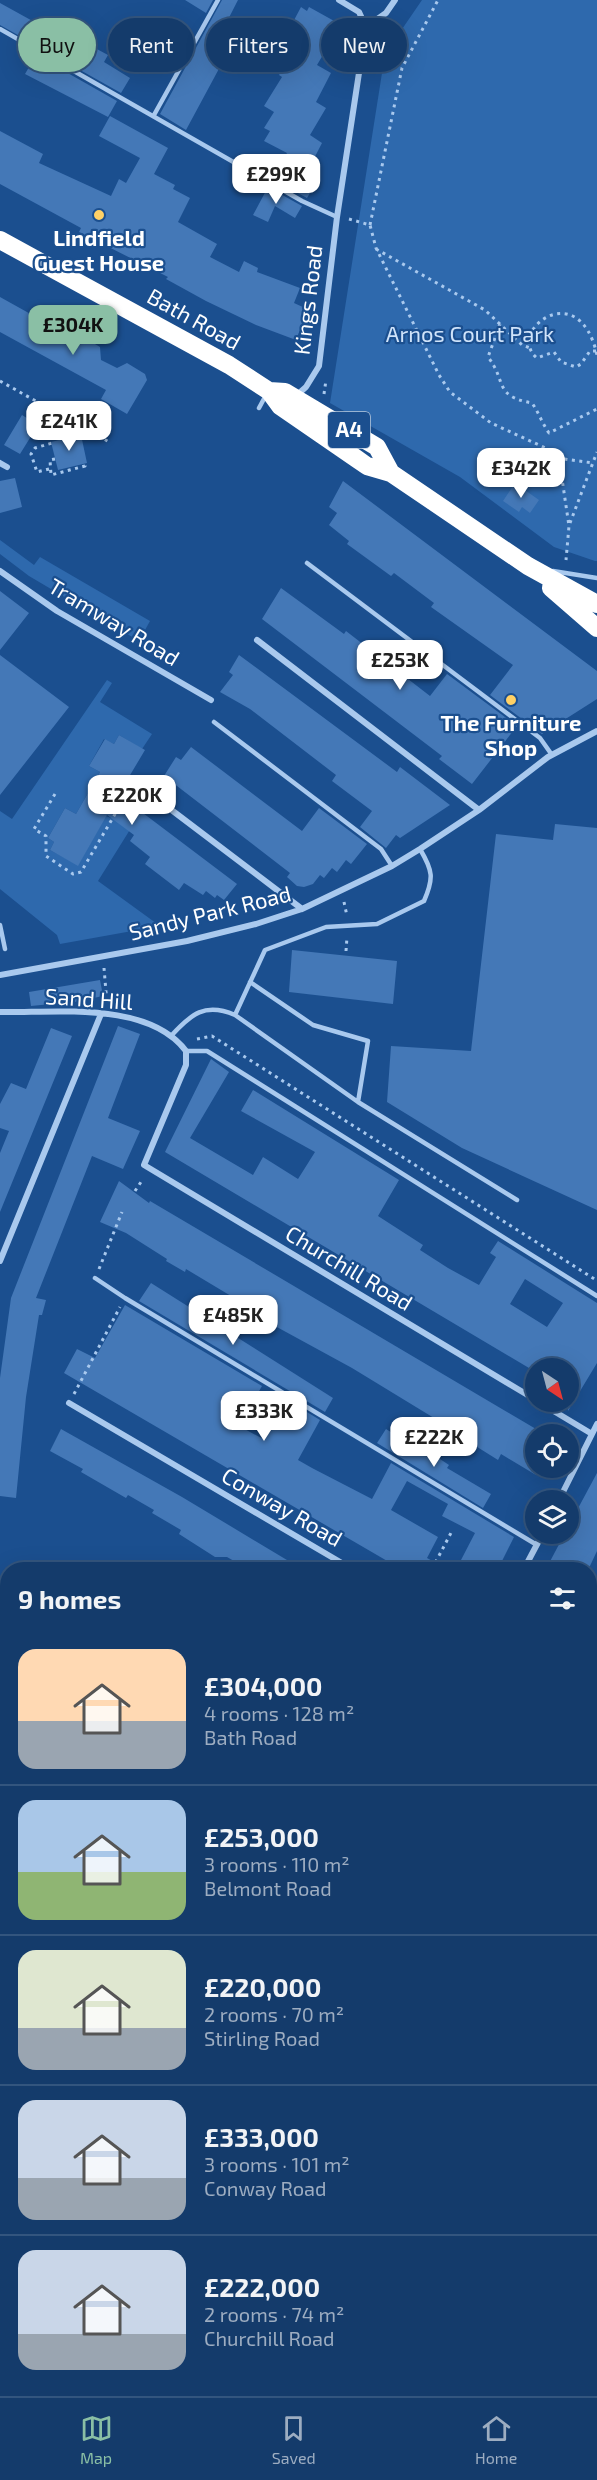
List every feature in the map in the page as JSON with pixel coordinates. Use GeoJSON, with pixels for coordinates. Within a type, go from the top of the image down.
{"type":"FeatureCollection","features":[{"type":"Feature","properties":{"kind":"highway","name":"Bath Road"},"geometry":{"type":"LineString","coordinates":[[0,240],[208,354],[269,391],[280,406],[306,430],[367,466],[391,473],[528,566],[597,604]]}},
{"type":"Feature","properties":{"kind":"highway","name":"Bath Road"},"geometry":{"type":"LineString","coordinates":[[269,391],[285,392],[296,397],[377,447],[391,473]]}},
{"type":"Feature","properties":{"kind":"highway","name":"Bath Road"},"geometry":{"type":"LineString","coordinates":[[528,566],[597,628]]}},
{"type":"Feature","properties":{"kind":"street"},"geometry":{"type":"LineString","coordinates":[[339,0],[359,12],[362,18]]}},
{"type":"Feature","properties":{"kind":"street"},"geometry":{"type":"LineString","coordinates":[[379,18],[386,13],[395,0]]}},
{"type":"Feature","properties":{"kind":"street","name":"Kings Road"},"geometry":{"type":"LineString","coordinates":[[296,397],[306,387],[319,366],[337,217],[359,72]]}},
{"type":"Feature","properties":{"kind":"street"},"geometry":{"type":"LineString","coordinates":[[0,463],[7,467]]}},
{"type":"Feature","properties":{"kind":"street","name":"Tramway Road"},"geometry":{"type":"LineString","coordinates":[[0,571],[57,611],[212,700]]}},
{"type":"Feature","properties":{"kind":"street"},"geometry":{"type":"LineString","coordinates":[[257,640],[479,810]]}},
{"type":"Feature","properties":{"kind":"street","name":"Sandy Park Road"},"geometry":{"type":"LineString","coordinates":[[0,975],[187,940],[256,924],[302,909],[392,866],[479,810],[552,755],[597,731]]}},
{"type":"Feature","properties":{"kind":"street"},"geometry":{"type":"LineString","coordinates":[[155,797],[302,909]]}},
{"type":"Feature","properties":{"kind":"street","name":"Sand Hill"},"geometry":{"type":"LineString","coordinates":[[0,1012],[133,1017],[171,1036],[186,1051]]}},
{"type":"Feature","properties":{"kind":"street"},"geometry":{"type":"LineString","coordinates":[[0,1261],[101,1014]]}},
{"type":"Feature","properties":{"kind":"street","name":"Churchill Road"},"geometry":{"type":"LineString","coordinates":[[186,1051],[186,1065],[144,1165],[525,1393]]}},
{"type":"Feature","properties":{"kind":"street","name":"Conway Road"},"geometry":{"type":"LineString","coordinates":[[69,1403],[340,1562]]}},
{"type":"Feature","properties":{"kind":"street","name":"Churchill Road"},"geometry":{"type":"LineString","coordinates":[[556,1412],[592,1434]]}},
{"type":"Feature","properties":{"kind":"street"},"geometry":{"type":"LineString","coordinates":[[565,1490],[597,1424]]}},
{"type":"Feature","properties":{"kind":"street"},"geometry":{"type":"LineString","coordinates":[[528,1562],[537,1545]]}},
{"type":"Feature","properties":{"kind":"lane"},"geometry":{"type":"LineString","coordinates":[[154,115],[218,0]]}},
{"type":"Feature","properties":{"kind":"lane"},"geometry":{"type":"LineString","coordinates":[[0,29],[302,201],[337,217]]}},
{"type":"Feature","properties":{"kind":"lane"},"geometry":{"type":"LineString","coordinates":[[259,408],[269,391]]}},
{"type":"Feature","properties":{"kind":"lane"},"geometry":{"type":"LineString","coordinates":[[307,563],[540,738],[552,755]]}},
{"type":"Feature","properties":{"kind":"lane"},"geometry":{"type":"LineString","coordinates":[[528,566],[597,578]]}},
{"type":"Feature","properties":{"kind":"lane"},"geometry":{"type":"LineString","coordinates":[[214,722],[381,849],[392,866]]}},
{"type":"Feature","properties":{"kind":"lane"},"geometry":{"type":"LineString","coordinates":[[234,1015],[265,950],[326,927],[377,924],[424,901],[431,884],[431,867],[420,849]]}},
{"type":"Feature","properties":{"kind":"lane"},"geometry":{"type":"LineString","coordinates":[[0,925],[5,950]]}},
{"type":"Feature","properties":{"kind":"lane"},"geometry":{"type":"LineString","coordinates":[[250,982],[313,1025],[368,1041],[358,1102]]}},
{"type":"Feature","properties":{"kind":"lane"},"geometry":{"type":"LineString","coordinates":[[171,1036],[193,1015],[207,1010],[221,1009],[234,1015],[358,1102],[516,1200]]}},
{"type":"Feature","properties":{"kind":"lane"},"geometry":{"type":"LineString","coordinates":[[186,1051],[207,1051],[597,1296]]}},
{"type":"Feature","properties":{"kind":"lane"},"geometry":{"type":"LineString","coordinates":[[95,1278],[537,1545]]}},
{"type":"Feature","properties":{"kind":"path"},"geometry":{"type":"LineString","coordinates":[[438,0],[402,68],[370,225],[375,248],[439,375],[450,392],[491,423],[552,451],[561,472],[569,526],[566,560]]}},
{"type":"Feature","properties":{"kind":"path"},"geometry":{"type":"LineString","coordinates":[[337,217],[370,225]]}},
{"type":"Feature","properties":{"kind":"path"},"geometry":{"type":"LineString","coordinates":[[375,248],[485,310],[522,345],[530,348]]}},
{"type":"Feature","properties":{"kind":"path"},"geometry":{"type":"LineString","coordinates":[[559,313],[573,316],[581,322],[597,353],[590,351],[576,367],[561,362],[554,352],[537,358],[530,348],[529,341],[534,327],[542,319],[559,313]]}},
{"type":"Feature","properties":{"kind":"path"},"geometry":{"type":"LineString","coordinates":[[500,324],[488,357],[496,368],[498,379],[506,394],[520,401],[532,403],[549,433],[597,409]]}},
{"type":"Feature","properties":{"kind":"path"},"geometry":{"type":"LineString","coordinates":[[0,381],[111,443]]}},
{"type":"Feature","properties":{"kind":"path"},"geometry":{"type":"LineString","coordinates":[[52,443],[35,448],[31,454],[37,472],[52,467],[51,460],[56,459]]}},
{"type":"Feature","properties":{"kind":"path"},"geometry":{"type":"LineString","coordinates":[[569,526],[597,452]]}},
{"type":"Feature","properties":{"kind":"path"},"geometry":{"type":"LineString","coordinates":[[556,458],[592,463]]}},
{"type":"Feature","properties":{"kind":"path"},"geometry":{"type":"LineString","coordinates":[[49,468],[51,475],[85,466],[84,464]]}},
{"type":"Feature","properties":{"kind":"path"},"geometry":{"type":"LineString","coordinates":[[133,783],[155,797]]}},
{"type":"Feature","properties":{"kind":"path"},"geometry":{"type":"LineString","coordinates":[[55,794],[34,829],[46,836],[46,856],[73,874],[81,872],[128,792]]}},
{"type":"Feature","properties":{"kind":"path"},"geometry":{"type":"LineString","coordinates":[[105,976],[107,998]]}},
{"type":"Feature","properties":{"kind":"path"},"geometry":{"type":"LineString","coordinates":[[181,1044],[212,1036],[597,1280]]}},
{"type":"Feature","properties":{"kind":"path"},"geometry":{"type":"LineString","coordinates":[[95,1278],[122,1212]]}},
{"type":"Feature","properties":{"kind":"path"},"geometry":{"type":"LineString","coordinates":[[69,1403],[125,1298]]}},
{"type":"Feature","properties":{"kind":"path"},"geometry":{"type":"LineString","coordinates":[[436,1562],[452,1531]]}},
{"type":"Feature","properties":{"kind":"green space","name":"Arnos Court Park"},"geometry":{"type":"Polygon","coordinates":[[[422,0],[597,0],[597,561],[554,547],[460,477],[330,403],[382,72],[407,72],[407,22],[422,0]]]}},
{"type":"Feature","properties":{"kind":"green space"},"geometry":{"type":"Polygon","coordinates":[[[0,540],[34,565],[40,557],[150,621],[139,641],[29,576],[0,554],[0,540]]]}},
{"type":"Feature","properties":{"kind":"green space"},"geometry":{"type":"Polygon","coordinates":[[[107,680],[112,683],[100,702],[152,734],[142,749],[119,735],[114,744],[104,739],[89,766],[100,772],[76,814],[65,808],[48,838],[54,842],[50,850],[78,865],[106,816],[111,818],[122,800],[141,812],[98,881],[160,926],[60,944],[57,935],[0,889],[0,811],[12,819],[107,680]]]}},
{"type":"Feature","properties":{"kind":"building"},"geometry":{"type":"Polygon","coordinates":[[[185,0],[213,0],[206,13],[185,0]]]}},
{"type":"Feature","properties":{"kind":"building"},"geometry":{"type":"Polygon","coordinates":[[[222,0],[238,0],[229,18],[212,18],[222,0]]]}},
{"type":"Feature","properties":{"kind":"building"},"geometry":{"type":"Polygon","coordinates":[[[0,3],[27,18],[18,18],[18,35],[0,25],[0,3]]]}},
{"type":"Feature","properties":{"kind":"building"},"geometry":{"type":"Polygon","coordinates":[[[301,7],[307,11],[309,7],[329,18],[321,18],[321,58],[317,65],[321,67],[321,72],[331,73],[316,102],[326,108],[310,135],[322,143],[307,172],[319,178],[307,198],[272,179],[287,153],[264,141],[270,131],[264,128],[274,112],[264,106],[282,77],[279,75],[281,72],[309,72],[309,18],[295,18],[301,7]]]}},
{"type":"Feature","properties":{"kind":"building"},"geometry":{"type":"Polygon","coordinates":[[[206,29],[206,72],[217,72],[186,130],[160,114],[183,72],[194,72],[194,51],[206,29]]]}},
{"type":"Feature","properties":{"kind":"building"},"geometry":{"type":"Polygon","coordinates":[[[96,49],[108,55],[104,62],[108,64],[108,72],[120,72],[130,78],[121,93],[84,72],[96,72],[96,49]]]}},
{"type":"Feature","properties":{"kind":"building"},"geometry":{"type":"Polygon","coordinates":[[[26,72],[66,72],[117,101],[108,117],[25,74],[26,72]]]}},
{"type":"Feature","properties":{"kind":"building"},"geometry":{"type":"Polygon","coordinates":[[[110,116],[168,148],[154,174],[175,185],[173,189],[190,198],[178,222],[217,244],[210,257],[239,272],[244,261],[258,268],[257,272],[300,288],[294,303],[305,308],[304,311],[307,312],[296,340],[256,325],[206,301],[166,279],[168,277],[79,232],[81,228],[0,184],[0,131],[43,154],[39,163],[111,196],[119,179],[126,183],[140,158],[99,136],[110,116]]]}},
{"type":"Feature","properties":{"kind":"building"},"geometry":{"type":"Polygon","coordinates":[[[268,187],[302,206],[295,218],[275,206],[268,222],[253,215],[268,187]]]}},
{"type":"Feature","properties":{"kind":"building"},"geometry":{"type":"Polygon","coordinates":[[[0,297],[79,341],[85,338],[100,347],[101,360],[117,368],[127,363],[145,374],[147,380],[127,414],[101,399],[106,390],[0,332],[0,297]]]}},
{"type":"Feature","properties":{"kind":"building"},"geometry":{"type":"Polygon","coordinates":[[[22,415],[38,425],[20,454],[4,445],[22,415]]]}},
{"type":"Feature","properties":{"kind":"building"},"geometry":{"type":"Polygon","coordinates":[[[81,435],[87,463],[58,470],[51,442],[81,435]]]}},
{"type":"Feature","properties":{"kind":"building"},"geometry":{"type":"Polygon","coordinates":[[[15,478],[22,507],[0,513],[0,481],[15,478]]]}},
{"type":"Feature","properties":{"kind":"building"},"geometry":{"type":"Polygon","coordinates":[[[343,481],[597,671],[597,699],[542,734],[490,695],[513,665],[431,607],[434,603],[394,573],[391,576],[347,544],[349,541],[329,525],[337,513],[329,507],[343,481]]]}},
{"type":"Feature","properties":{"kind":"building"},"geometry":{"type":"Polygon","coordinates":[[[515,483],[539,500],[530,513],[522,507],[519,512],[503,501],[515,483]]]}},
{"type":"Feature","properties":{"kind":"building"},"geometry":{"type":"Polygon","coordinates":[[[281,588],[344,634],[346,631],[430,696],[447,674],[517,726],[472,784],[439,759],[442,756],[262,619],[281,588]]]}},
{"type":"Feature","properties":{"kind":"building"},"geometry":{"type":"Polygon","coordinates":[[[0,591],[29,613],[0,650],[0,591]]]}},
{"type":"Feature","properties":{"kind":"building"},"geometry":{"type":"Polygon","coordinates":[[[0,655],[69,707],[0,795],[0,655]]]}},
{"type":"Feature","properties":{"kind":"building"},"geometry":{"type":"Polygon","coordinates":[[[239,655],[397,772],[400,767],[450,805],[400,838],[396,835],[386,848],[360,827],[372,811],[332,781],[336,775],[250,709],[220,692],[233,675],[229,672],[239,655]]]}},
{"type":"Feature","properties":{"kind":"building"},"geometry":{"type":"Polygon","coordinates":[[[119,735],[145,750],[117,797],[135,807],[237,884],[224,900],[217,895],[215,898],[206,891],[203,895],[184,883],[179,890],[145,864],[150,857],[130,841],[134,835],[107,815],[78,866],[50,850],[54,842],[48,838],[65,808],[76,814],[100,772],[89,766],[105,739],[114,744],[119,735]]]}},
{"type":"Feature","properties":{"kind":"building"},"geometry":{"type":"Polygon","coordinates":[[[191,747],[302,831],[319,808],[367,844],[351,864],[346,860],[337,872],[332,868],[324,878],[320,875],[313,884],[304,887],[297,886],[287,877],[290,873],[164,776],[176,757],[181,760],[191,747]]]}},
{"type":"Feature","properties":{"kind":"building"},"geometry":{"type":"Polygon","coordinates":[[[555,824],[597,828],[597,1210],[462,1148],[387,1102],[391,1046],[471,1051],[496,834],[553,840],[555,824]]]}},
{"type":"Feature","properties":{"kind":"building"},"geometry":{"type":"Polygon","coordinates":[[[292,950],[397,961],[393,1004],[289,992],[292,950]]]}},
{"type":"Feature","properties":{"kind":"building"},"geometry":{"type":"Polygon","coordinates":[[[100,980],[103,996],[60,1005],[61,1003],[31,1006],[29,992],[100,980]]]}},
{"type":"Feature","properties":{"kind":"building"},"geometry":{"type":"Polygon","coordinates":[[[118,1026],[140,1034],[108,1118],[140,1131],[123,1169],[92,1156],[36,1298],[46,1300],[42,1315],[39,1315],[26,1397],[16,1498],[0,1496],[0,1378],[11,1298],[118,1026]]]}},
{"type":"Feature","properties":{"kind":"building"},"geometry":{"type":"Polygon","coordinates":[[[51,1028],[72,1036],[0,1212],[0,1153],[9,1131],[0,1128],[0,1104],[11,1083],[26,1089],[51,1028]]]}},
{"type":"Feature","properties":{"kind":"building"},"geometry":{"type":"Polygon","coordinates":[[[211,1059],[229,1072],[190,1138],[253,1175],[263,1157],[298,1179],[315,1152],[241,1111],[253,1090],[399,1180],[378,1216],[423,1245],[420,1250],[448,1268],[479,1285],[496,1257],[490,1253],[498,1241],[597,1303],[597,1363],[579,1393],[579,1358],[525,1358],[525,1366],[165,1152],[211,1059]],[[525,1279],[510,1304],[547,1327],[563,1303],[525,1279]]]}},
{"type":"Feature","properties":{"kind":"building"},"geometry":{"type":"Polygon","coordinates":[[[119,1181],[149,1203],[150,1201],[528,1424],[525,1424],[525,1468],[501,1454],[498,1460],[474,1445],[475,1443],[352,1368],[275,1326],[276,1323],[186,1269],[185,1272],[166,1261],[167,1259],[126,1233],[100,1222],[119,1181]]]}},
{"type":"Feature","properties":{"kind":"building"},"geometry":{"type":"Polygon","coordinates":[[[151,1283],[333,1398],[325,1412],[139,1301],[151,1283]]]}},
{"type":"Feature","properties":{"kind":"building"},"geometry":{"type":"Polygon","coordinates":[[[125,1305],[262,1386],[239,1426],[265,1440],[287,1400],[320,1420],[298,1460],[372,1499],[391,1463],[514,1537],[502,1562],[464,1562],[461,1560],[475,1533],[442,1516],[448,1504],[407,1481],[391,1510],[438,1537],[427,1558],[434,1562],[389,1562],[64,1373],[77,1349],[95,1358],[125,1305]]]}},
{"type":"Feature","properties":{"kind":"building"},"geometry":{"type":"Polygon","coordinates":[[[61,1429],[182,1497],[290,1562],[236,1562],[227,1557],[215,1557],[179,1534],[181,1530],[152,1513],[154,1510],[128,1495],[126,1498],[81,1472],[83,1469],[50,1451],[61,1429]]]}},
{"type":"Feature","properties":{"kind":"building"},"geometry":{"type":"Polygon","coordinates":[[[386,1429],[435,1460],[437,1457],[449,1465],[447,1468],[491,1494],[483,1508],[377,1443],[386,1429]]]}},
{"type":"Feature","properties":{"kind":"building"},"geometry":{"type":"Polygon","coordinates":[[[597,1473],[597,1551],[592,1562],[550,1562],[559,1544],[579,1544],[579,1507],[597,1473]]]}},
{"type":"Feature","properties":{"kind":"place","name":"Lindfield Guest House"},"geometry":{"type":"Point","coordinates":[99,215]}},
{"type":"Feature","properties":{"kind":"place","name":"The Furniture Shop"},"geometry":{"type":"Point","coordinates":[511,700]}}]}
